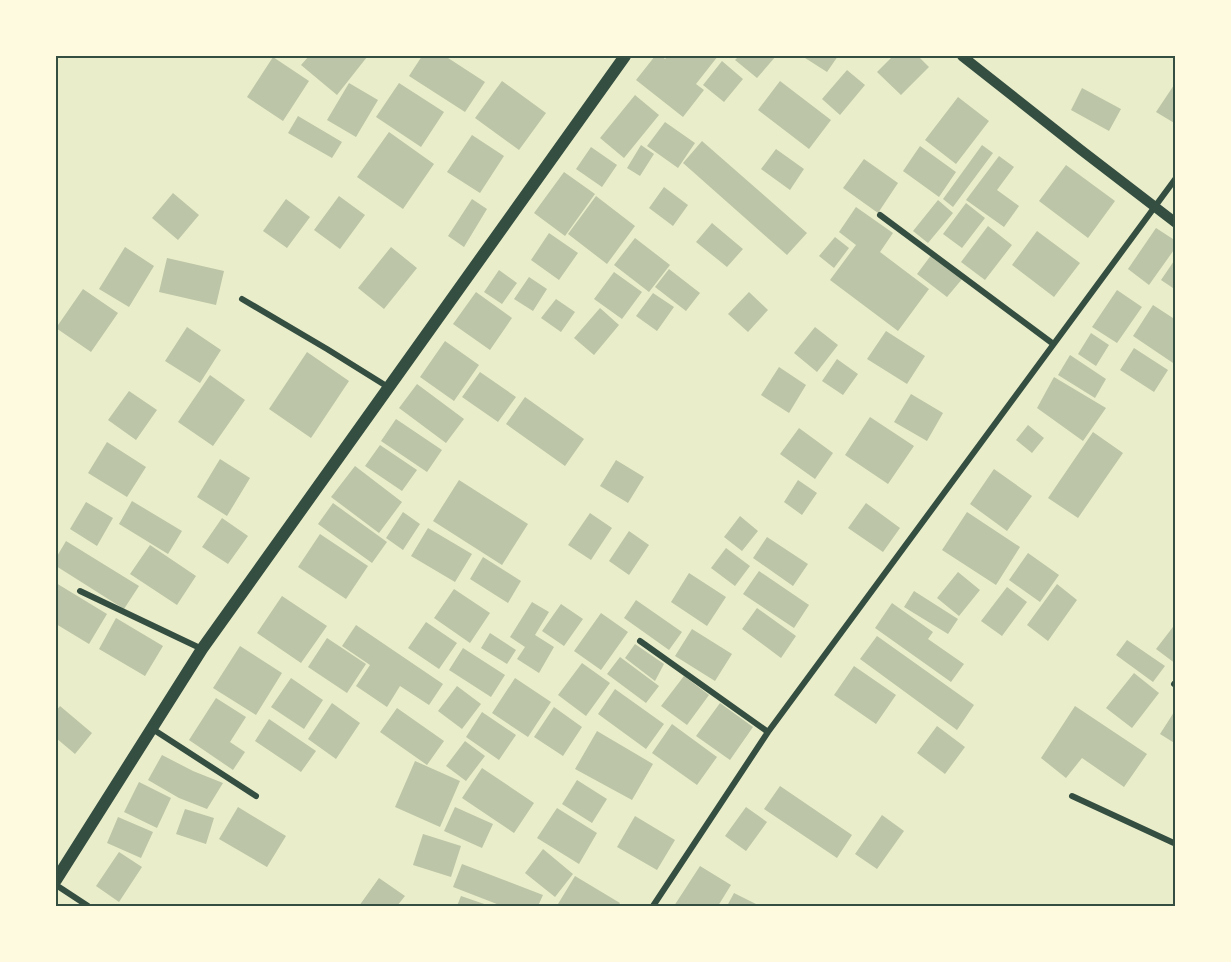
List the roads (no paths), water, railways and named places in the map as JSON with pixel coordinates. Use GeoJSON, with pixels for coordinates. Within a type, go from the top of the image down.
{"type":"FeatureCollection","features":[{"type":"Feature","properties":{"kind":"main road"},"geometry":{"type":"LineString","coordinates":[[56,879],[202,649],[625,56]]}},
{"type":"Feature","properties":{"kind":"street"},"geometry":{"type":"LineString","coordinates":[[962,56],[1176,223]]}},
{"type":"Feature","properties":{"kind":"street"},"geometry":{"type":"LineString","coordinates":[[653,906],[768,732],[1052,343],[1176,178]]}},
{"type":"Feature","properties":{"kind":"street"},"geometry":{"type":"LineString","coordinates":[[880,215],[1052,343]]}},
{"type":"Feature","properties":{"kind":"street"},"geometry":{"type":"LineString","coordinates":[[242,299],[388,387]]}},
{"type":"Feature","properties":{"kind":"street"},"geometry":{"type":"LineString","coordinates":[[80,591],[202,649]]}},
{"type":"Feature","properties":{"kind":"street"},"geometry":{"type":"LineString","coordinates":[[640,641],[768,732]]}},
{"type":"Feature","properties":{"kind":"street"},"geometry":{"type":"LineString","coordinates":[[151,728],[256,796]]}},
{"type":"Feature","properties":{"kind":"street"},"geometry":{"type":"LineString","coordinates":[[1072,796],[1176,844]]}},
{"type":"Feature","properties":{"kind":"street"},"geometry":{"type":"LineString","coordinates":[[56,885],[88,906]]}}]}
